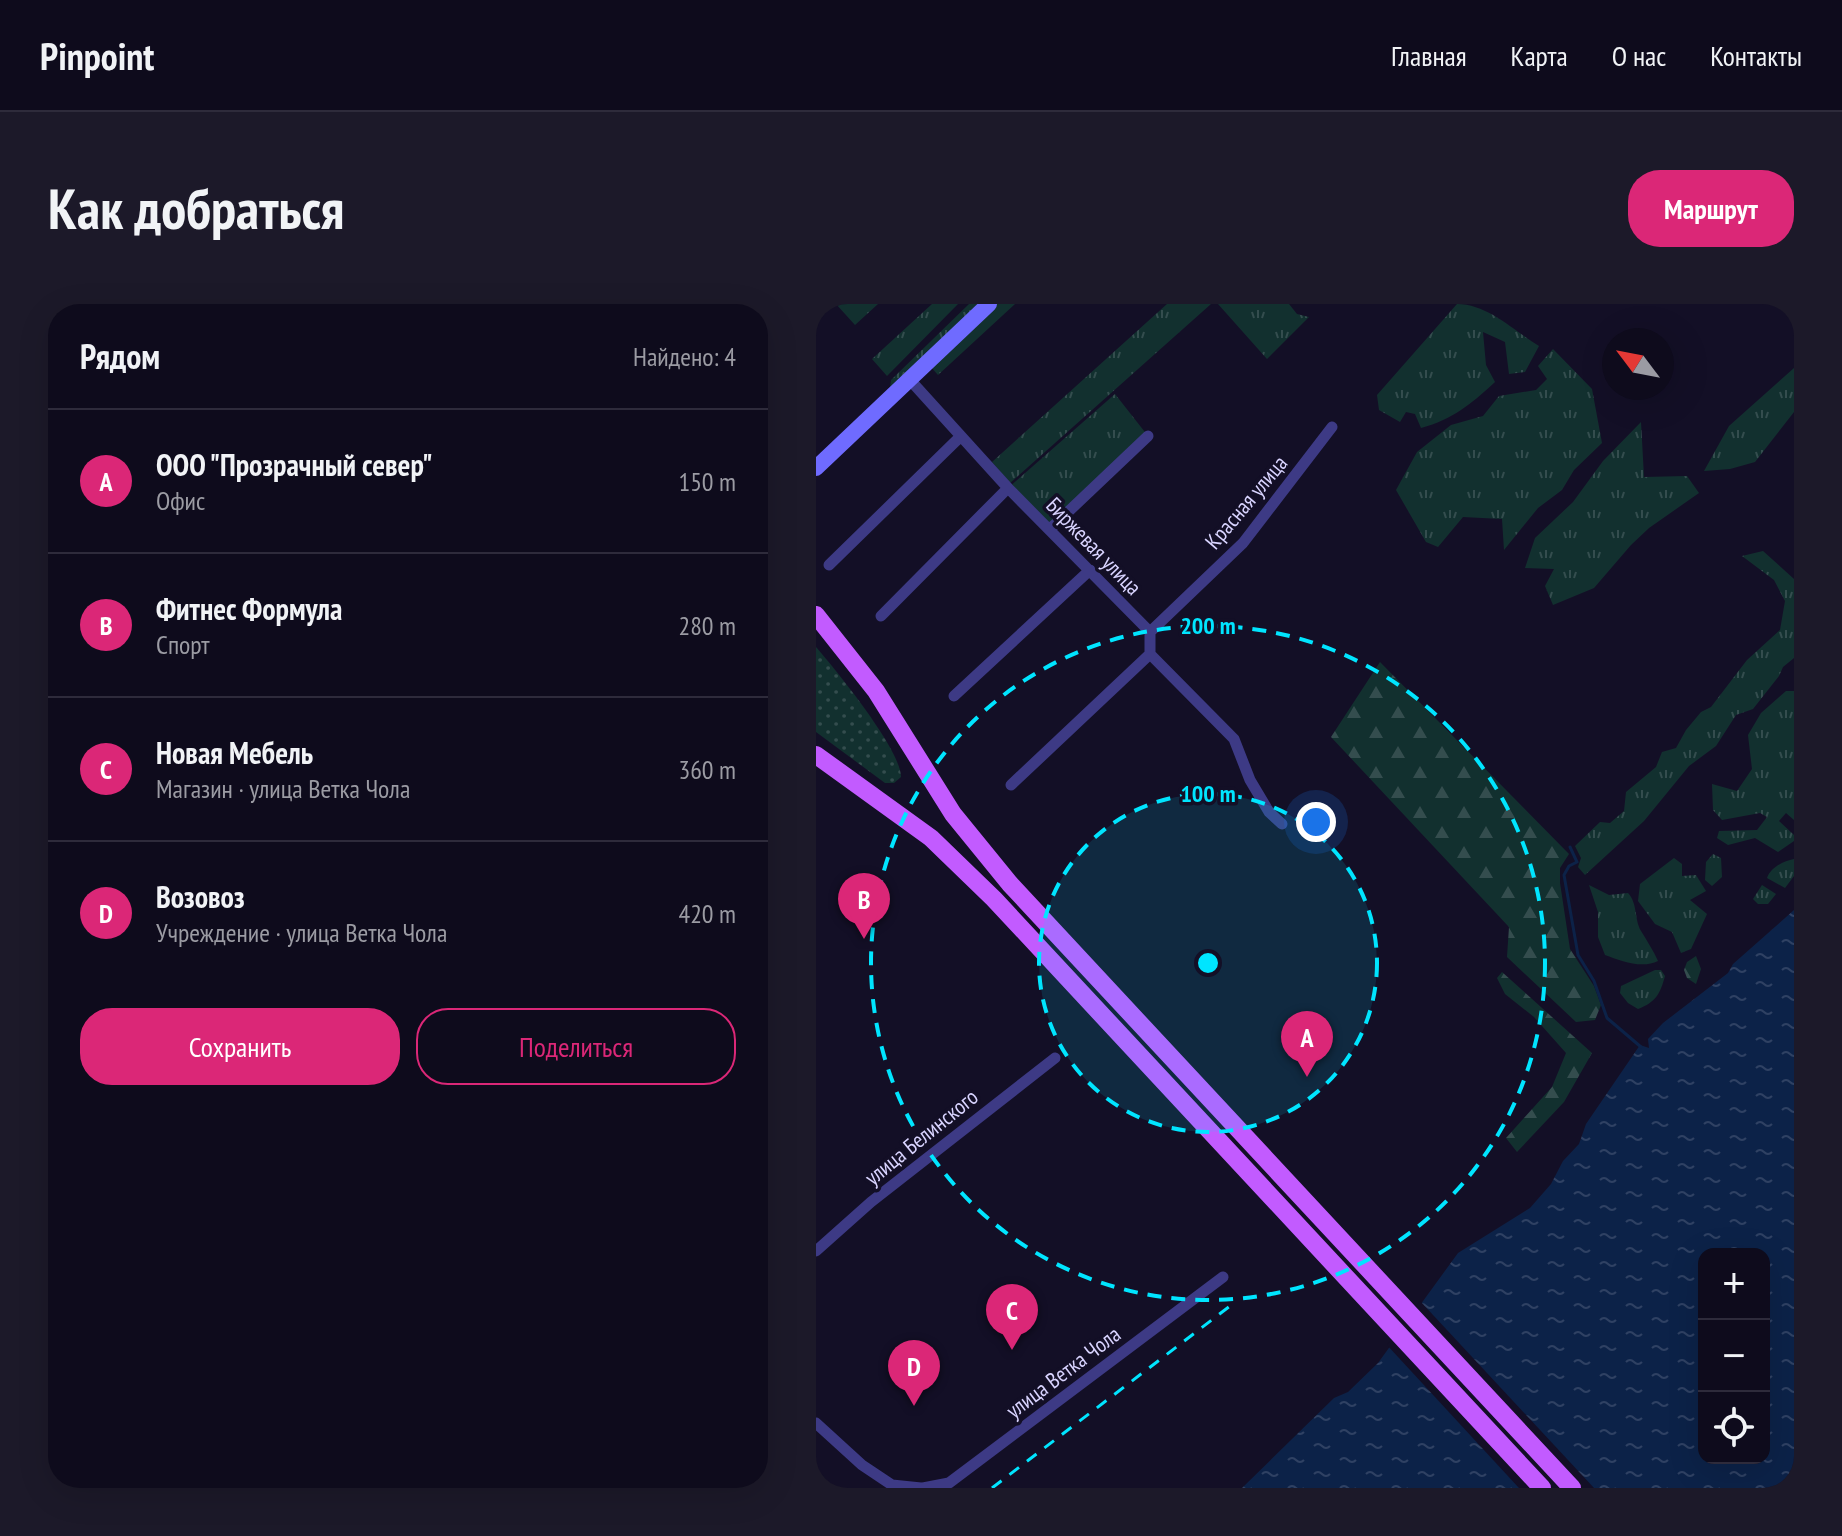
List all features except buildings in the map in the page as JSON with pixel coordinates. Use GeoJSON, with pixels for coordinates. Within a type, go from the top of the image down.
{"type":"FeatureCollection","features":[{"type":"Feature","properties":{"kind":"main road"},"geometry":{"type":"LineString","coordinates":[[816,468],[989,304]]}},
{"type":"Feature","properties":{"kind":"main road"},"geometry":{"type":"LineString","coordinates":[[816,615],[876,691],[953,814],[991,861],[1572,1488]]}},
{"type":"Feature","properties":{"kind":"main road"},"geometry":{"type":"LineString","coordinates":[[816,755],[931,838],[983,888],[1542,1488]]}},
{"type":"Feature","properties":{"kind":"street","name":"Биржевая улица"},"geometry":{"type":"LineString","coordinates":[[911,381],[1008,488],[1150,632]]}},
{"type":"Feature","properties":{"kind":"street","name":"Красная улица"},"geometry":{"type":"LineString","coordinates":[[1150,632],[1243,543],[1332,427]]}},
{"type":"Feature","properties":{"kind":"street"},"geometry":{"type":"LineString","coordinates":[[829,565],[961,436]]}},
{"type":"Feature","properties":{"kind":"street"},"geometry":{"type":"LineString","coordinates":[[1050,529],[1148,436]]}},
{"type":"Feature","properties":{"kind":"street"},"geometry":{"type":"LineString","coordinates":[[881,616],[1008,488]]}},
{"type":"Feature","properties":{"kind":"street"},"geometry":{"type":"LineString","coordinates":[[954,696],[1090,570]]}},
{"type":"Feature","properties":{"kind":"street"},"geometry":{"type":"LineString","coordinates":[[1150,632],[1150,654],[1234,739],[1250,780],[1269,812],[1282,824]]}},
{"type":"Feature","properties":{"kind":"street"},"geometry":{"type":"LineString","coordinates":[[1011,785],[1150,654]]}},
{"type":"Feature","properties":{"kind":"street","name":"улица Белинского"},"geometry":{"type":"LineString","coordinates":[[816,1251],[918,1165],[1055,1058]]}},
{"type":"Feature","properties":{"kind":"street","name":"улица Ветка Чола"},"geometry":{"type":"LineString","coordinates":[[816,1423],[862,1465],[892,1485],[922,1488],[949,1483],[1223,1277]]}},
{"type":"Feature","properties":{"kind":"green space"},"geometry":{"type":"Polygon","coordinates":[[[836,304],[878,304],[855,325],[836,304]]]}},
{"type":"Feature","properties":{"kind":"green space"},"geometry":{"type":"Polygon","coordinates":[[[932,304],[958,304],[887,376],[872,359],[932,304]]]}},
{"type":"Feature","properties":{"kind":"green space"},"geometry":{"type":"Polygon","coordinates":[[[969,304],[978,304],[890,388],[891,380],[969,304]]]}},
{"type":"Feature","properties":{"kind":"green space"},"geometry":{"type":"Polygon","coordinates":[[[997,304],[1015,304],[938,375],[931,367],[997,304]]]}},
{"type":"Feature","properties":{"kind":"green space"},"geometry":{"type":"Polygon","coordinates":[[[1167,304],[1211,304],[1010,483],[992,462],[1167,304]]]}},
{"type":"Feature","properties":{"kind":"green space"},"geometry":{"type":"Polygon","coordinates":[[[1218,304],[1289,304],[1297,314],[1309,317],[1267,359],[1218,304]]]}},
{"type":"Feature","properties":{"kind":"green space"},"geometry":{"type":"Polygon","coordinates":[[[1457,304],[1490,313],[1539,346],[1525,372],[1509,374],[1505,342],[1483,332],[1486,365],[1495,382],[1469,404],[1452,416],[1421,428],[1415,414],[1406,412],[1400,422],[1379,410],[1377,395],[1457,304]]]}},
{"type":"Feature","properties":{"kind":"green space"},"geometry":{"type":"Polygon","coordinates":[[[1553,349],[1592,389],[1602,443],[1574,470],[1562,490],[1538,508],[1504,550],[1502,519],[1463,517],[1438,547],[1426,542],[1396,490],[1417,452],[1451,425],[1483,416],[1499,396],[1536,390],[1547,379],[1538,366],[1553,349]]]}},
{"type":"Feature","properties":{"kind":"green space"},"geometry":{"type":"Polygon","coordinates":[[[1794,368],[1794,412],[1755,462],[1730,469],[1704,471],[1729,426],[1794,368]]]}},
{"type":"Feature","properties":{"kind":"green space"},"geometry":{"type":"Polygon","coordinates":[[[1115,394],[1148,436],[1050,529],[1008,488],[1115,394]]]}},
{"type":"Feature","properties":{"kind":"green space"},"geometry":{"type":"Polygon","coordinates":[[[1641,422],[1644,477],[1687,476],[1699,493],[1649,528],[1594,588],[1553,605],[1545,586],[1554,569],[1525,568],[1535,538],[1573,502],[1603,461],[1641,422]]]}},
{"type":"Feature","properties":{"kind":"green space"},"geometry":{"type":"Polygon","coordinates":[[[1763,551],[1794,579],[1794,658],[1783,667],[1753,709],[1736,715],[1716,746],[1689,766],[1644,821],[1585,875],[1578,867],[1581,858],[1575,846],[1600,822],[1610,823],[1624,811],[1626,792],[1656,767],[1662,752],[1676,748],[1701,712],[1711,707],[1747,660],[1780,630],[1785,601],[1774,580],[1742,556],[1763,551]]]}},
{"type":"Feature","properties":{"kind":"green space"},"geometry":{"type":"Polygon","coordinates":[[[816,647],[866,710],[891,749],[901,777],[894,783],[885,783],[816,732],[816,647]]]}},
{"type":"Feature","properties":{"kind":"green space"},"geometry":{"type":"Polygon","coordinates":[[[1380,662],[1569,854],[1560,868],[1560,883],[1570,949],[1594,986],[1601,1005],[1595,1020],[1576,1022],[1507,957],[1509,927],[1331,737],[1380,662]]]}},
{"type":"Feature","properties":{"kind":"green space"},"geometry":{"type":"Polygon","coordinates":[[[1786,691],[1794,691],[1794,820],[1786,813],[1779,821],[1794,835],[1794,841],[1778,852],[1755,838],[1728,845],[1717,838],[1719,831],[1757,830],[1767,817],[1760,813],[1722,820],[1713,810],[1712,784],[1737,791],[1752,769],[1748,735],[1761,713],[1786,691]]]}},
{"type":"Feature","properties":{"kind":"green space"},"geometry":{"type":"Polygon","coordinates":[[[1713,854],[1721,858],[1722,877],[1712,886],[1705,880],[1706,862],[1713,854]]]}},
{"type":"Feature","properties":{"kind":"green space"},"geometry":{"type":"Polygon","coordinates":[[[1674,858],[1682,864],[1682,876],[1696,875],[1706,891],[1690,900],[1707,914],[1691,949],[1681,953],[1672,932],[1655,924],[1638,901],[1640,884],[1674,858]]]}},
{"type":"Feature","properties":{"kind":"green space"},"geometry":{"type":"Polygon","coordinates":[[[1794,859],[1794,876],[1785,888],[1767,878],[1778,865],[1794,859]]]}},
{"type":"Feature","properties":{"kind":"green space"},"geometry":{"type":"Polygon","coordinates":[[[1589,885],[1609,895],[1628,893],[1639,926],[1658,961],[1638,964],[1605,955],[1598,937],[1598,912],[1589,885]]]}},
{"type":"Feature","properties":{"kind":"green space"},"geometry":{"type":"Polygon","coordinates":[[[1762,885],[1776,894],[1768,904],[1758,904],[1753,899],[1762,885]]]}},
{"type":"Feature","properties":{"kind":"green space"},"geometry":{"type":"Polygon","coordinates":[[[1696,956],[1701,969],[1696,984],[1687,978],[1684,970],[1687,962],[1696,956]]]}},
{"type":"Feature","properties":{"kind":"green space"},"geometry":{"type":"Polygon","coordinates":[[[1661,970],[1665,976],[1656,997],[1638,1009],[1628,1003],[1620,993],[1621,986],[1661,970]]]}},
{"type":"Feature","properties":{"kind":"green space"},"geometry":{"type":"Polygon","coordinates":[[[1502,972],[1592,1053],[1564,1102],[1517,1152],[1506,1138],[1552,1087],[1566,1053],[1534,1017],[1505,994],[1497,978],[1502,972]]]}},
{"type":"Feature","properties":{"kind":"water"},"geometry":{"type":"Polygon","coordinates":[[[1794,910],[1794,1488],[1242,1488],[1334,1398],[1348,1392],[1378,1363],[1458,1253],[1530,1208],[1579,1144],[1586,1124],[1640,1045],[1649,1048],[1648,1039],[1663,1023],[1728,973],[1733,964],[1794,910]]]}},
{"type":"Feature","properties":{"kind":"pier"},"geometry":{"type":"Polygon","coordinates":[[[1420,1301],[1594,1488],[1519,1488],[1387,1345],[1420,1301]]]}},
{"type":"Feature","properties":{"kind":"waterway"},"geometry":{"type":"LineString","coordinates":[[1570,847],[1577,862],[1569,866],[1564,875],[1578,955],[1594,981],[1607,1018],[1641,1047]]}},
{"type":"Feature","properties":{"kind":"railway"},"geometry":{"type":"LineString","coordinates":[[992,1488],[1230,1306]]}},
{"type":"Feature","properties":{"kind":"place","name":"Фитнес Формула"},"geometry":{"type":"Point","coordinates":[864,939]}},
{"type":"Feature","properties":{"kind":"place","name":"ООО \"Прозрачный север\""},"geometry":{"type":"Point","coordinates":[1307,1077]}},
{"type":"Feature","properties":{"kind":"place","name":"Новая Мебель"},"geometry":{"type":"Point","coordinates":[1012,1350]}},
{"type":"Feature","properties":{"kind":"place","name":"Возовоз"},"geometry":{"type":"Point","coordinates":[914,1406]}}]}
